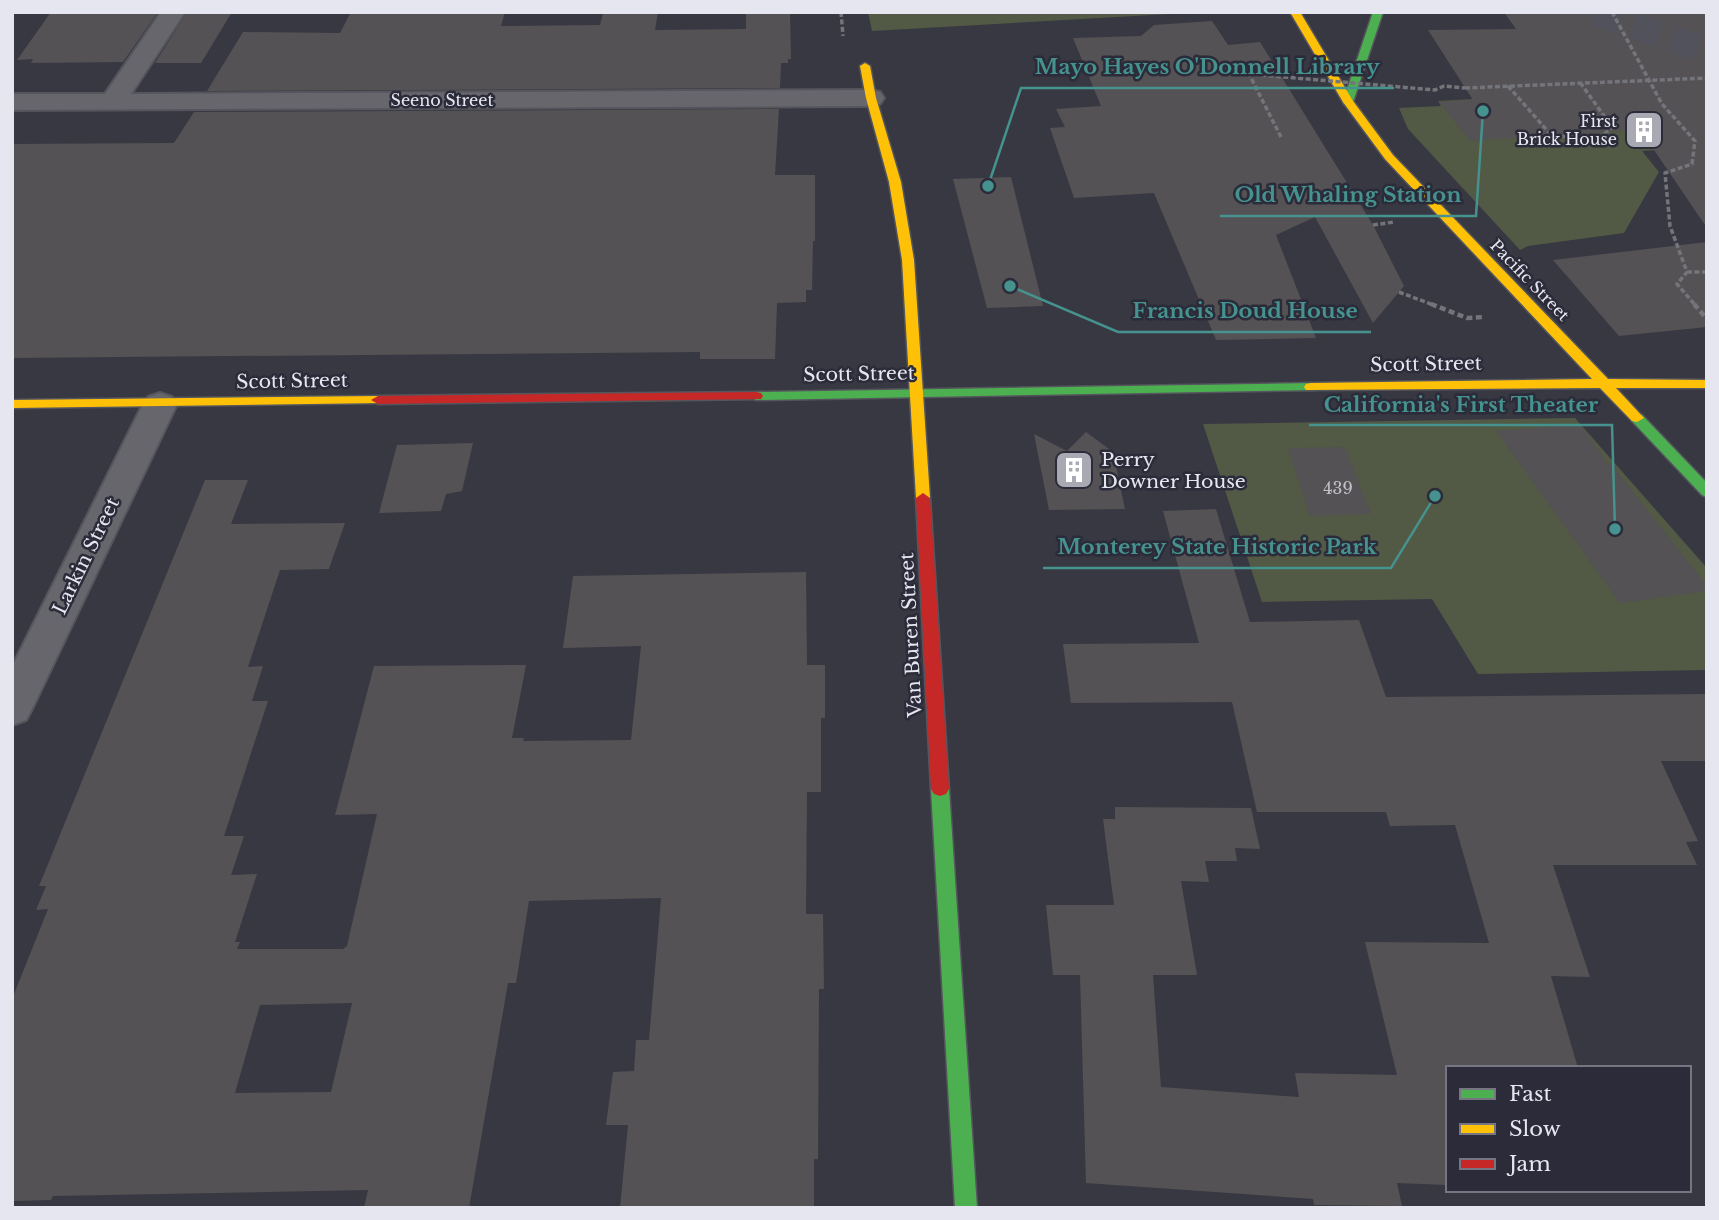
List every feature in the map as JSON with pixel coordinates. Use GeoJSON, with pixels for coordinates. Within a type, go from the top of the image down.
{"type":"FeatureCollection","features":[{"type":"Feature","properties":{"kind":"street"},"geometry":{"type":"LineString","coordinates":[[113,102],[173,12]]}},
{"type":"Feature","properties":{"kind":"street","name":"Pacific Street"},"geometry":{"type":"LineString","coordinates":[[1295,12],[1348,102],[1415,186],[1605,382],[1707,492]]}},
{"type":"Feature","properties":{"kind":"street"},"geometry":{"type":"LineString","coordinates":[[1348,102],[1378,12]]}},
{"type":"Feature","properties":{"kind":"street","name":"Van Buren Street"},"geometry":{"type":"LineString","coordinates":[[865,65],[871,98],[902,211],[918,394],[966,1208]]}},
{"type":"Feature","properties":{"kind":"street","name":"Seeno Street"},"geometry":{"type":"LineString","coordinates":[[12,102],[871,98]]}},
{"type":"Feature","properties":{"kind":"street","name":"Scott Street"},"geometry":{"type":"LineString","coordinates":[[12,404],[918,394],[1605,382],[1707,384]]}},
{"type":"Feature","properties":{"kind":"street","name":"Larkin Street"},"geometry":{"type":"LineString","coordinates":[[12,709],[160,404]]}},
{"type":"Feature","properties":{"kind":"path"},"geometry":{"type":"LineString","coordinates":[[1612,12],[1662,104],[1695,141],[1692,164],[1665,173],[1670,226],[1687,272]]}},
{"type":"Feature","properties":{"kind":"path"},"geometry":{"type":"LineString","coordinates":[[1280,137],[1249,74],[1435,90],[1444,86],[1465,88],[1579,81],[1707,78]]}},
{"type":"Feature","properties":{"kind":"path"},"geometry":{"type":"LineString","coordinates":[[1507,85],[1552,136],[1601,137],[1612,128],[1579,81]]}},
{"type":"Feature","properties":{"kind":"path"},"geometry":{"type":"LineString","coordinates":[[1373,225],[1394,222]]}},
{"type":"Feature","properties":{"kind":"path"},"geometry":{"type":"LineString","coordinates":[[1707,272],[1687,272],[1676,284],[1707,319]]}},
{"type":"Feature","properties":{"kind":"path"},"geometry":{"type":"LineString","coordinates":[[1399,292],[1466,318],[1486,317]]}},
{"type":"Feature","properties":{"kind":"green space"},"geometry":{"type":"Polygon","coordinates":[[[868,12],[1205,12],[872,31],[868,12]]]}},
{"type":"Feature","properties":{"kind":"green space"},"geometry":{"type":"Polygon","coordinates":[[[1509,97],[1689,148],[1642,151],[1659,172],[1624,233],[1528,246],[1520,250],[1408,129],[1399,108],[1441,106],[1438,101],[1509,97]]]}},
{"type":"Feature","properties":{"kind":"green space"},"geometry":{"type":"Polygon","coordinates":[[[1575,418],[1707,568],[1707,670],[1478,674],[1432,599],[1262,602],[1203,424],[1575,418]]]}},
{"type":"Feature","properties":{"kind":"building"},"geometry":{"type":"Polygon","coordinates":[[[51,12],[158,12],[123,62],[31,63],[33,59],[17,60],[51,12]]]}},
{"type":"Feature","properties":{"kind":"building"},"geometry":{"type":"Polygon","coordinates":[[[187,12],[232,12],[201,63],[155,63],[187,12]]]}},
{"type":"Feature","properties":{"kind":"building"},"geometry":{"type":"Polygon","coordinates":[[[351,12],[505,12],[501,26],[600,25],[603,13],[658,12],[655,30],[746,29],[746,12],[790,12],[791,59],[788,59],[788,63],[781,63],[780,88],[207,91],[243,32],[340,33],[351,12]]]}},
{"type":"Feature","properties":{"kind":"building"},"geometry":{"type":"Polygon","coordinates":[[[1504,12],[1707,12],[1707,228],[1652,147],[1640,148],[1624,131],[1470,141],[1439,102],[1473,100],[1428,30],[1516,29],[1504,12]]]}},
{"type":"Feature","properties":{"kind":"building"},"geometry":{"type":"Polygon","coordinates":[[[1212,21],[1228,45],[1260,42],[1373,225],[1404,286],[1373,323],[1315,217],[1276,235],[1316,338],[1216,340],[1154,193],[1074,198],[1050,128],[1065,127],[1056,109],[1101,106],[1073,38],[1141,36],[1154,25],[1212,21]]]}},
{"type":"Feature","properties":{"kind":"building"},"geometry":{"type":"Polygon","coordinates":[[[779,109],[775,175],[815,175],[815,241],[812,290],[806,290],[806,302],[777,303],[775,359],[700,359],[700,352],[12,358],[12,144],[174,143],[194,112],[779,109]]]}},
{"type":"Feature","properties":{"kind":"building"},"geometry":{"type":"Polygon","coordinates":[[[1011,177],[1043,306],[987,308],[953,179],[1011,177]]]}},
{"type":"Feature","properties":{"kind":"building"},"geometry":{"type":"Polygon","coordinates":[[[1707,242],[1707,327],[1619,336],[1553,260],[1707,242]]]}},
{"type":"Feature","properties":{"kind":"building"},"geometry":{"type":"Polygon","coordinates":[[[1580,424],[1608,464],[1611,464],[1707,586],[1707,591],[1620,603],[1496,431],[1580,424]]]}},
{"type":"Feature","properties":{"kind":"building","name":"Perry Downer House"},"geometry":{"type":"Polygon","coordinates":[[[1086,432],[1113,452],[1125,509],[1049,510],[1034,434],[1067,451],[1086,432]]]}},
{"type":"Feature","properties":{"kind":"building"},"geometry":{"type":"Polygon","coordinates":[[[473,443],[462,491],[446,494],[441,511],[379,513],[397,445],[473,443]]]}},
{"type":"Feature","properties":{"kind":"building"},"geometry":{"type":"Polygon","coordinates":[[[1345,447],[1371,514],[1310,516],[1288,448],[1345,447]]]}},
{"type":"Feature","properties":{"kind":"building"},"geometry":{"type":"Polygon","coordinates":[[[205,480],[248,480],[231,524],[345,523],[329,569],[280,570],[248,667],[263,666],[252,701],[268,701],[224,836],[244,836],[231,875],[257,874],[235,942],[240,942],[237,949],[343,949],[347,946],[377,814],[335,815],[374,666],[526,665],[512,738],[524,738],[523,741],[631,740],[641,646],[563,648],[573,576],[806,572],[807,665],[825,665],[825,718],[821,718],[821,792],[807,792],[806,914],[823,914],[824,989],[819,989],[818,1159],[814,1159],[814,1208],[620,1208],[628,1125],[606,1125],[613,1072],[634,1071],[636,1040],[649,1040],[661,898],[529,901],[516,983],[508,983],[469,1208],[364,1208],[368,1190],[53,1196],[51,1200],[12,1201],[12,999],[48,909],[36,910],[46,886],[39,886],[205,480]],[[352,1003],[260,1005],[235,1093],[331,1092],[352,1003]]]}},
{"type":"Feature","properties":{"kind":"building"},"geometry":{"type":"Polygon","coordinates":[[[1216,509],[1250,622],[1359,620],[1386,697],[1707,694],[1707,761],[1661,761],[1698,841],[1686,842],[1697,865],[1553,865],[1590,977],[1551,976],[1577,1066],[1446,1066],[1446,1185],[1397,1183],[1402,1206],[1314,1205],[1313,1199],[1086,1183],[1080,975],[1053,975],[1046,905],[1114,905],[1103,819],[1115,819],[1115,807],[1251,808],[1260,849],[1235,848],[1237,861],[1205,861],[1209,882],[1181,881],[1197,975],[1153,975],[1161,1087],[1299,1097],[1295,1073],[1397,1075],[1365,942],[1489,943],[1455,825],[1390,826],[1386,812],[1257,812],[1232,702],[1071,703],[1063,644],[1199,643],[1163,511],[1216,509]]]}},
{"type":"Feature","properties":{"kind":"tunnel"},"geometry":{"type":"LineString","coordinates":[[1595,12],[1707,51]]}},
{"type":"Feature","properties":{"kind":"traffic: fast"},"geometry":{"type":"LineString","coordinates":[[1348,102],[1378,12]]}},
{"type":"Feature","properties":{"kind":"traffic: fast"},"geometry":{"type":"LineString","coordinates":[[756,396],[1311,387]]}},
{"type":"Feature","properties":{"kind":"traffic: fast"},"geometry":{"type":"LineString","coordinates":[[1637,418],[1707,492]]}},
{"type":"Feature","properties":{"kind":"traffic: fast"},"geometry":{"type":"LineString","coordinates":[[940,789],[966,1208]]}},
{"type":"Feature","properties":{"kind":"traffic: slow"},"geometry":{"type":"LineString","coordinates":[[1295,12],[1348,102],[1389,157],[1637,418]]}},
{"type":"Feature","properties":{"kind":"traffic: slow"},"geometry":{"type":"LineString","coordinates":[[865,66],[871,98],[895,182],[908,260],[923,498]]}},
{"type":"Feature","properties":{"kind":"traffic: slow"},"geometry":{"type":"LineString","coordinates":[[1311,387],[1547,383],[1707,384]]}},
{"type":"Feature","properties":{"kind":"traffic: slow"},"geometry":{"type":"LineString","coordinates":[[12,404],[378,400]]}},
{"type":"Feature","properties":{"kind":"traffic: jam"},"geometry":{"type":"LineString","coordinates":[[378,400],[756,396]]}},
{"type":"Feature","properties":{"kind":"traffic: jam"},"geometry":{"type":"LineString","coordinates":[[923,498],[940,789]]}},
{"type":"Feature","properties":{"kind":"place","name":"Old Whaling Station"},"geometry":{"type":"Point","coordinates":[1483,111]}},
{"type":"Feature","properties":{"kind":"place","name":"First Brick House"},"geometry":{"type":"Point","coordinates":[1644,130]}},
{"type":"Feature","properties":{"kind":"place","name":"Mayo Hayes O'Donnell Library"},"geometry":{"type":"Point","coordinates":[988,186]}},
{"type":"Feature","properties":{"kind":"place","name":"Francis Doud House"},"geometry":{"type":"Point","coordinates":[1010,286]}},
{"type":"Feature","properties":{"kind":"place","name":"Perry Downer House"},"geometry":{"type":"Point","coordinates":[1074,470]}},
{"type":"Feature","properties":{"kind":"place","name":"Monterey State Historic Park"},"geometry":{"type":"Point","coordinates":[1435,496]}},
{"type":"Feature","properties":{"kind":"place","name":"California's First Theater"},"geometry":{"type":"Point","coordinates":[1615,529]}}]}
